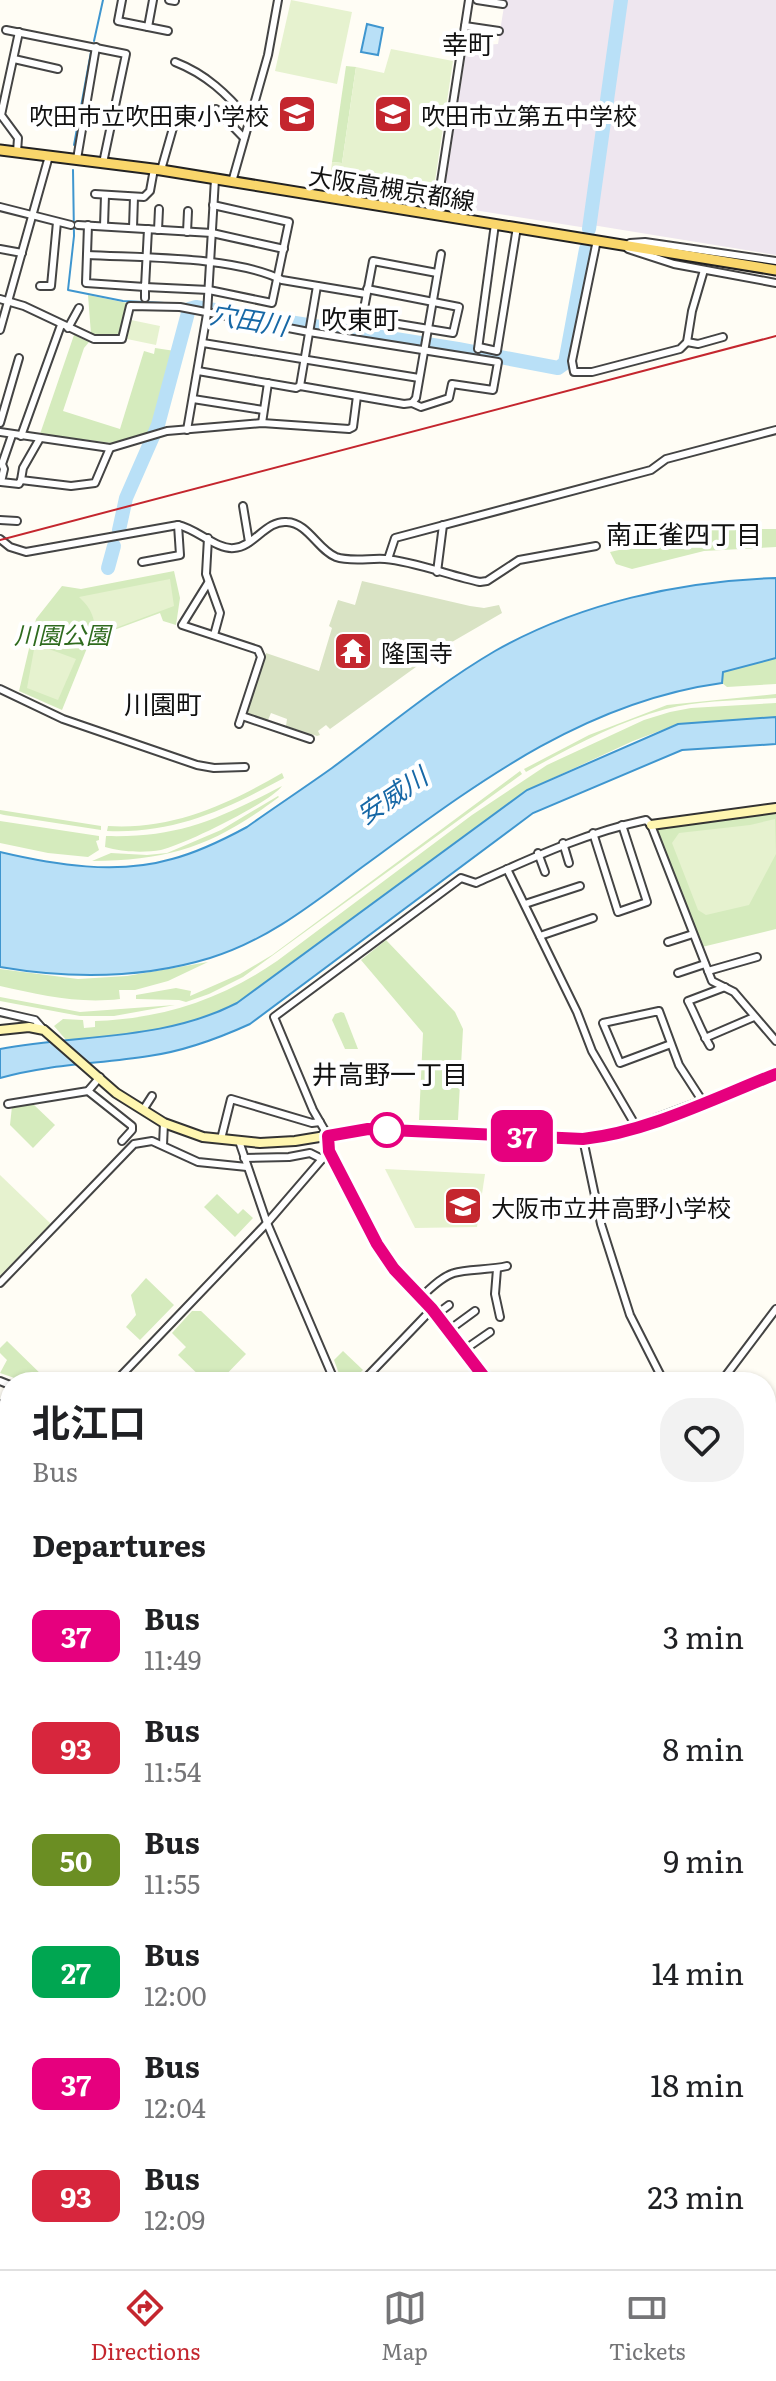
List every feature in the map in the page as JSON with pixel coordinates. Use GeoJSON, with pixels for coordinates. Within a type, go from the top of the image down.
{"type":"FeatureCollection","features":[{"type":"Feature","properties":{"kind":"main road","name":"大阪高槻京都線"},"geometry":{"type":"LineString","coordinates":[[0,150],[158,170],[776,270]]}},
{"type":"Feature","properties":{"kind":"street"},"geometry":{"type":"LineString","coordinates":[[122,0],[118,21],[168,31]]}},
{"type":"Feature","properties":{"kind":"street"},"geometry":{"type":"LineString","coordinates":[[148,27],[153,0]]}},
{"type":"Feature","properties":{"kind":"street"},"geometry":{"type":"LineString","coordinates":[[232,182],[268,55],[278,0]]}},
{"type":"Feature","properties":{"kind":"street"},"geometry":{"type":"LineString","coordinates":[[436,214],[469,0]]}},
{"type":"Feature","properties":{"kind":"street"},"geometry":{"type":"LineString","coordinates":[[477,0],[503,4]]}},
{"type":"Feature","properties":{"kind":"street"},"geometry":{"type":"LineString","coordinates":[[465,26],[499,31]]}},
{"type":"Feature","properties":{"kind":"street"},"geometry":{"type":"LineString","coordinates":[[6,30],[126,54],[103,163]]}},
{"type":"Feature","properties":{"kind":"street"},"geometry":{"type":"LineString","coordinates":[[17,152],[18,138],[1,115],[19,32]]}},
{"type":"Feature","properties":{"kind":"street"},"geometry":{"type":"LineString","coordinates":[[77,159],[96,47]]}},
{"type":"Feature","properties":{"kind":"street"},"geometry":{"type":"LineString","coordinates":[[14,59],[58,69]]}},
{"type":"Feature","properties":{"kind":"street"},"geometry":{"type":"LineString","coordinates":[[175,62],[212,82],[249,120]]}},
{"type":"Feature","properties":{"kind":"street"},"geometry":{"type":"LineString","coordinates":[[216,109],[244,138]]}},
{"type":"Feature","properties":{"kind":"street"},"geometry":{"type":"LineString","coordinates":[[95,194],[144,197],[150,191],[173,128]]}},
{"type":"Feature","properties":{"kind":"street"},"geometry":{"type":"LineString","coordinates":[[0,330],[49,156]]}},
{"type":"Feature","properties":{"kind":"street"},"geometry":{"type":"LineString","coordinates":[[187,430],[207,314],[215,179]]}},
{"type":"Feature","properties":{"kind":"street"},"geometry":{"type":"LineString","coordinates":[[104,226],[105,195]]}},
{"type":"Feature","properties":{"kind":"street"},"geometry":{"type":"LineString","coordinates":[[133,228],[134,197]]}},
{"type":"Feature","properties":{"kind":"street"},"geometry":{"type":"LineString","coordinates":[[88,225],[86,283],[209,290],[272,303],[289,222],[213,205]]}},
{"type":"Feature","properties":{"kind":"street"},"geometry":{"type":"LineString","coordinates":[[0,207],[74,225],[212,233],[284,249]]}},
{"type":"Feature","properties":{"kind":"street"},"geometry":{"type":"LineString","coordinates":[[158,230],[159,209]]}},
{"type":"Feature","properties":{"kind":"street"},"geometry":{"type":"LineString","coordinates":[[187,232],[188,211]]}},
{"type":"Feature","properties":{"kind":"street"},"geometry":{"type":"LineString","coordinates":[[40,286],[51,286],[57,222]]}},
{"type":"Feature","properties":{"kind":"street"},"geometry":{"type":"LineString","coordinates":[[478,352],[495,224]]}},
{"type":"Feature","properties":{"kind":"street"},"geometry":{"type":"LineString","coordinates":[[0,299],[94,339],[122,339],[130,306],[180,307],[309,332],[478,352],[497,351],[517,227]]}},
{"type":"Feature","properties":{"kind":"street"},"geometry":{"type":"LineString","coordinates":[[145,298],[148,229]]}},
{"type":"Feature","properties":{"kind":"street"},"geometry":{"type":"LineString","coordinates":[[597,240],[572,361],[574,372],[592,372],[680,349],[687,342],[704,270]]}},
{"type":"Feature","properties":{"kind":"street"},"geometry":{"type":"LineString","coordinates":[[618,243],[645,242],[776,261]]}},
{"type":"Feature","properties":{"kind":"street"},"geometry":{"type":"LineString","coordinates":[[618,243],[624,248],[704,270],[776,283]]}},
{"type":"Feature","properties":{"kind":"street"},"geometry":{"type":"LineString","coordinates":[[0,249],[22,253]]}},
{"type":"Feature","properties":{"kind":"street"},"geometry":{"type":"LineString","coordinates":[[412,403],[416,398],[441,254]]}},
{"type":"Feature","properties":{"kind":"street"},"geometry":{"type":"LineString","coordinates":[[87,255],[211,262],[317,286],[432,300],[459,307],[453,333],[362,318]]}},
{"type":"Feature","properties":{"kind":"street"},"geometry":{"type":"LineString","coordinates":[[360,330],[373,261],[437,273]]}},
{"type":"Feature","properties":{"kind":"street"},"geometry":{"type":"LineString","coordinates":[[53,264],[65,266]]}},
{"type":"Feature","properties":{"kind":"street"},"geometry":{"type":"LineString","coordinates":[[300,386],[317,286]]}},
{"type":"Feature","properties":{"kind":"street"},"geometry":{"type":"LineString","coordinates":[[21,436],[64,326],[79,308]]}},
{"type":"Feature","properties":{"kind":"street"},"geometry":{"type":"LineString","coordinates":[[687,342],[698,344],[723,337]]}},
{"type":"Feature","properties":{"kind":"street"},"geometry":{"type":"LineString","coordinates":[[203,343],[419,378]]}},
{"type":"Feature","properties":{"kind":"street"},"geometry":{"type":"LineString","coordinates":[[198,371],[412,403],[421,407],[449,398],[452,384],[493,390],[498,362],[478,352]]}},
{"type":"Feature","properties":{"kind":"street"},"geometry":{"type":"LineString","coordinates":[[0,423],[19,358]]}},
{"type":"Feature","properties":{"kind":"street"},"geometry":{"type":"LineString","coordinates":[[262,423],[268,383]]}},
{"type":"Feature","properties":{"kind":"street"},"geometry":{"type":"LineString","coordinates":[[0,432],[110,448],[159,434],[262,423],[349,429],[353,427],[357,396]]}},
{"type":"Feature","properties":{"kind":"street"},"geometry":{"type":"LineString","coordinates":[[193,399],[263,410]]}},
{"type":"Feature","properties":{"kind":"street"},"geometry":{"type":"LineString","coordinates":[[388,559],[395,538],[651,470],[666,459],[776,430]]}},
{"type":"Feature","properties":{"kind":"street"},"geometry":{"type":"LineString","coordinates":[[12,435],[2,464],[1,482],[19,484],[23,468],[39,440]]}},
{"type":"Feature","properties":{"kind":"street"},"geometry":{"type":"LineString","coordinates":[[21,480],[71,486],[95,483],[110,448]]}},
{"type":"Feature","properties":{"kind":"street"},"geometry":{"type":"LineString","coordinates":[[243,506],[249,542]]}},
{"type":"Feature","properties":{"kind":"street"},"geometry":{"type":"LineString","coordinates":[[0,520],[17,521]]}},
{"type":"Feature","properties":{"kind":"street"},"geometry":{"type":"LineString","coordinates":[[0,539],[10,547],[26,552],[178,525],[189,527],[229,548],[240,547],[286,521],[300,526],[338,558],[388,559],[482,582],[519,560],[596,546]]}},
{"type":"Feature","properties":{"kind":"street"},"geometry":{"type":"LineString","coordinates":[[142,562],[180,555],[178,525]]}},
{"type":"Feature","properties":{"kind":"street"},"geometry":{"type":"LineString","coordinates":[[437,572],[443,525]]}},
{"type":"Feature","properties":{"kind":"street"},"geometry":{"type":"LineString","coordinates":[[208,538],[208,583],[220,613],[214,635]]}},
{"type":"Feature","properties":{"kind":"street"},"geometry":{"type":"LineString","coordinates":[[208,583],[182,625],[258,650],[261,657],[240,720],[310,739]]}},
{"type":"Feature","properties":{"kind":"street"},"geometry":{"type":"LineString","coordinates":[[0,689],[63,719],[197,765],[245,767]]}},
{"type":"Feature","properties":{"kind":"street"},"geometry":{"type":"LineString","coordinates":[[651,825],[776,808]]}},
{"type":"Feature","properties":{"kind":"street"},"geometry":{"type":"LineString","coordinates":[[480,1372],[434,1311],[394,1269],[377,1244],[329,1151],[328,1136],[274,1017],[461,878],[476,883],[563,843],[646,820],[651,825],[712,981],[734,992],[776,1041]]}},
{"type":"Feature","properties":{"kind":"street"},"geometry":{"type":"LineString","coordinates":[[593,833],[618,912],[647,902],[622,825]]}},
{"type":"Feature","properties":{"kind":"street"},"geometry":{"type":"LineString","coordinates":[[563,843],[569,863]]}},
{"type":"Feature","properties":{"kind":"street"},"geometry":{"type":"LineString","coordinates":[[538,853],[545,872]]}},
{"type":"Feature","properties":{"kind":"street"},"geometry":{"type":"LineString","coordinates":[[507,869],[577,1012],[592,1051],[637,1128]]}},
{"type":"Feature","properties":{"kind":"street"},"geometry":{"type":"LineString","coordinates":[[525,904],[580,886]]}},
{"type":"Feature","properties":{"kind":"street"},"geometry":{"type":"LineString","coordinates":[[540,936],[593,918]]}},
{"type":"Feature","properties":{"kind":"street"},"geometry":{"type":"LineString","coordinates":[[668,942],[693,934]]}},
{"type":"Feature","properties":{"kind":"street"},"geometry":{"type":"LineString","coordinates":[[678,973],[757,957]]}},
{"type":"Feature","properties":{"kind":"street"},"geometry":{"type":"LineString","coordinates":[[710,1046],[688,1001],[725,987]]}},
{"type":"Feature","properties":{"kind":"street"},"geometry":{"type":"LineString","coordinates":[[671,1044],[620,1063],[603,1023],[659,1011],[679,1065],[703,1102]]}},
{"type":"Feature","properties":{"kind":"street"},"geometry":{"type":"LineString","coordinates":[[0,1012],[35,1020],[52,1039],[116,1093],[164,1123],[203,1137],[260,1143],[368,1129],[583,1139],[608,1137],[776,1074]]}},
{"type":"Feature","properties":{"kind":"street"},"geometry":{"type":"LineString","coordinates":[[705,1038],[754,1017]]}},
{"type":"Feature","properties":{"kind":"street"},"geometry":{"type":"LineString","coordinates":[[0,1030],[29,1027],[44,1030]]}},
{"type":"Feature","properties":{"kind":"street"},"geometry":{"type":"LineString","coordinates":[[8,1104],[88,1091],[100,1077]]}},
{"type":"Feature","properties":{"kind":"street"},"geometry":{"type":"LineString","coordinates":[[88,1091],[132,1126],[122,1141]]}},
{"type":"Feature","properties":{"kind":"street"},"geometry":{"type":"LineString","coordinates":[[143,1110],[152,1096]]}},
{"type":"Feature","properties":{"kind":"street"},"geometry":{"type":"LineString","coordinates":[[221,1139],[231,1099],[312,1123],[320,1122]]}},
{"type":"Feature","properties":{"kind":"street"},"geometry":{"type":"LineString","coordinates":[[163,1145],[164,1123]]}},
{"type":"Feature","properties":{"kind":"street"},"geometry":{"type":"LineString","coordinates":[[583,1139],[601,1224],[630,1315],[659,1372]]}},
{"type":"Feature","properties":{"kind":"street"},"geometry":{"type":"LineString","coordinates":[[0,1283],[129,1148],[143,1141],[163,1145],[211,1166],[247,1167]]}},
{"type":"Feature","properties":{"kind":"street"},"geometry":{"type":"LineString","coordinates":[[239,1141],[267,1223],[331,1372]]}},
{"type":"Feature","properties":{"kind":"street"},"geometry":{"type":"LineString","coordinates":[[125,1372],[267,1223],[329,1151]]}},
{"type":"Feature","properties":{"kind":"street"},"geometry":{"type":"LineString","coordinates":[[244,1158],[289,1157],[310,1153],[322,1159]]}},
{"type":"Feature","properties":{"kind":"street"},"geometry":{"type":"LineString","coordinates":[[421,1297],[456,1272],[507,1266]]}},
{"type":"Feature","properties":{"kind":"street"},"geometry":{"type":"LineString","coordinates":[[497,1269],[495,1294],[500,1317]]}},
{"type":"Feature","properties":{"kind":"street"},"geometry":{"type":"LineString","coordinates":[[372,1372],[434,1311],[449,1305]]}},
{"type":"Feature","properties":{"kind":"street"},"geometry":{"type":"LineString","coordinates":[[729,1372],[776,1309]]}},
{"type":"Feature","properties":{"kind":"street"},"geometry":{"type":"LineString","coordinates":[[449,1330],[475,1311]]}},
{"type":"Feature","properties":{"kind":"street"},"geometry":{"type":"LineString","coordinates":[[767,1321],[776,1328]]}},
{"type":"Feature","properties":{"kind":"street"},"geometry":{"type":"LineString","coordinates":[[464,1350],[490,1332]]}},
{"type":"Feature","properties":{"kind":"shaded area"},"geometry":{"type":"Polygon","coordinates":[[[505,0],[619,0],[587,228],[442,205],[467,46],[498,44],[505,0]]]}},
{"type":"Feature","properties":{"kind":"shaded area"},"geometry":{"type":"Polygon","coordinates":[[[623,0],[776,0],[776,255],[592,225],[623,0]]]}},
{"type":"Feature","properties":{"kind":"green space"},"geometry":{"type":"Polygon","coordinates":[[[291,0],[352,12],[337,84],[275,71],[291,0]]]}},
{"type":"Feature","properties":{"kind":"green space","name":"吹田市立第五中学校"},"geometry":{"type":"Polygon","coordinates":[[[391,49],[453,61],[432,201],[329,186],[332,162],[342,163],[356,67],[384,73],[391,49]]]}},
{"type":"Feature","properties":{"kind":"green space"},"geometry":{"type":"Polygon","coordinates":[[[346,66],[356,67],[342,163],[332,162],[346,66]]]}},
{"type":"Feature","properties":{"kind":"green space"},"geometry":{"type":"Polygon","coordinates":[[[88,295],[127,303],[121,334],[91,334],[88,295]]]}},
{"type":"Feature","properties":{"kind":"green space"},"geometry":{"type":"Polygon","coordinates":[[[131,320],[160,326],[156,345],[127,339],[131,320]]]}},
{"type":"Feature","properties":{"kind":"green space"},"geometry":{"type":"Polygon","coordinates":[[[74,335],[89,342],[84,348],[63,411],[120,429],[144,351],[154,354],[155,348],[175,351],[153,431],[112,443],[40,434],[74,335]]]}},
{"type":"Feature","properties":{"kind":"green space"},"geometry":{"type":"Polygon","coordinates":[[[714,529],[776,529],[776,547],[704,551],[632,569],[616,564],[610,552],[714,529]]]}},
{"type":"Feature","properties":{"kind":"green space","name":"川園公園"},"geometry":{"type":"Polygon","coordinates":[[[174,571],[180,598],[176,625],[163,621],[160,613],[95,637],[87,648],[62,710],[19,691],[36,619],[62,586],[81,589],[174,571]]]}},
{"type":"Feature","properties":{"kind":"green space"},"geometry":{"type":"Polygon","coordinates":[[[170,579],[174,606],[94,636],[92,615],[79,597],[170,579]]]}},
{"type":"Feature","properties":{"kind":"green space","name":"隆国寺"},"geometry":{"type":"Polygon","coordinates":[[[362,581],[470,606],[484,608],[499,605],[502,613],[445,646],[330,729],[326,725],[318,731],[320,735],[286,726],[287,719],[271,713],[268,720],[247,714],[266,653],[319,671],[338,600],[355,605],[362,581]]]}},
{"type":"Feature","properties":{"kind":"green space"},"geometry":{"type":"Polygon","coordinates":[[[35,644],[76,659],[58,700],[27,688],[35,644]]]}},
{"type":"Feature","properties":{"kind":"green space"},"geometry":{"type":"Polygon","coordinates":[[[776,658],[776,684],[727,687],[722,683],[723,672],[776,658]]]}},
{"type":"Feature","properties":{"kind":"green space"},"geometry":{"type":"Polygon","coordinates":[[[776,694],[776,698],[707,702],[648,714],[576,745],[526,772],[524,769],[589,735],[667,705],[776,694]]]}},
{"type":"Feature","properties":{"kind":"green space"},"geometry":{"type":"Polygon","coordinates":[[[776,703],[776,717],[678,724],[633,741],[527,790],[237,1003],[216,1014],[172,1028],[67,1041],[54,1026],[63,1019],[83,1020],[84,1028],[95,1027],[95,1021],[168,1011],[235,986],[277,961],[472,815],[547,765],[644,720],[691,708],[776,703]]]}},
{"type":"Feature","properties":{"kind":"green space"},"geometry":{"type":"Polygon","coordinates":[[[520,771],[522,774],[243,977],[186,1002],[136,999],[136,995],[176,988],[191,991],[190,996],[240,974],[272,955],[520,771]]]}},
{"type":"Feature","properties":{"kind":"green space"},"geometry":{"type":"Polygon","coordinates":[[[282,773],[284,778],[199,818],[155,828],[107,831],[108,826],[154,824],[198,813],[282,773]]]}},
{"type":"Feature","properties":{"kind":"green space"},"geometry":{"type":"Polygon","coordinates":[[[282,786],[245,812],[161,850],[140,852],[105,847],[106,836],[177,830],[218,817],[282,786]]]}},
{"type":"Feature","properties":{"kind":"green space"},"geometry":{"type":"Polygon","coordinates":[[[278,796],[234,827],[192,847],[169,853],[146,857],[92,861],[111,853],[167,853],[221,830],[278,796]]]}},
{"type":"Feature","properties":{"kind":"green space"},"geometry":{"type":"Polygon","coordinates":[[[0,810],[101,826],[101,830],[4,815],[0,814],[0,810]]]}},
{"type":"Feature","properties":{"kind":"green space"},"geometry":{"type":"Polygon","coordinates":[[[776,812],[776,929],[702,947],[656,828],[776,812]]]}},
{"type":"Feature","properties":{"kind":"green space"},"geometry":{"type":"Polygon","coordinates":[[[775,819],[776,854],[749,905],[706,915],[698,910],[672,843],[679,833],[775,819]]]}},
{"type":"Feature","properties":{"kind":"green space"},"geometry":{"type":"Polygon","coordinates":[[[0,821],[99,836],[96,841],[99,850],[88,857],[0,843],[0,821]]]}},
{"type":"Feature","properties":{"kind":"green space"},"geometry":{"type":"Polygon","coordinates":[[[386,940],[455,1012],[463,1029],[458,1120],[419,1120],[423,1033],[361,960],[386,940]]]}},
{"type":"Feature","properties":{"kind":"green space"},"geometry":{"type":"Polygon","coordinates":[[[208,962],[168,981],[135,990],[119,990],[120,999],[74,999],[0,986],[0,969],[78,979],[127,976],[208,962]]]}},
{"type":"Feature","properties":{"kind":"green space"},"geometry":{"type":"Polygon","coordinates":[[[0,997],[80,1012],[175,1005],[114,1016],[80,1016],[0,1001],[0,997]]]}},
{"type":"Feature","properties":{"kind":"green space"},"geometry":{"type":"Polygon","coordinates":[[[341,1012],[358,1049],[345,1049],[332,1020],[335,1014],[341,1012]]]}},
{"type":"Feature","properties":{"kind":"green space"},"geometry":{"type":"Polygon","coordinates":[[[32,1103],[55,1125],[33,1148],[10,1125],[12,1106],[32,1103]]]}},
{"type":"Feature","properties":{"kind":"green space"},"geometry":{"type":"Polygon","coordinates":[[[385,1169],[485,1174],[477,1227],[415,1228],[385,1169]]]}},
{"type":"Feature","properties":{"kind":"green space"},"geometry":{"type":"Polygon","coordinates":[[[0,1175],[51,1224],[0,1276],[0,1175]]]}},
{"type":"Feature","properties":{"kind":"green space"},"geometry":{"type":"Polygon","coordinates":[[[217,1194],[238,1214],[243,1209],[253,1218],[235,1237],[204,1207],[217,1194]]]}},
{"type":"Feature","properties":{"kind":"green space"},"geometry":{"type":"Polygon","coordinates":[[[146,1278],[174,1305],[140,1340],[126,1327],[136,1315],[131,1295],[146,1278]]]}},
{"type":"Feature","properties":{"kind":"green space"},"geometry":{"type":"Polygon","coordinates":[[[192,1311],[201,1311],[246,1354],[229,1372],[196,1372],[178,1355],[186,1347],[172,1333],[192,1311]]]}},
{"type":"Feature","properties":{"kind":"green space"},"geometry":{"type":"Polygon","coordinates":[[[7,1341],[39,1372],[1,1372],[7,1360],[0,1353],[0,1348],[7,1341]]]}},
{"type":"Feature","properties":{"kind":"green space"},"geometry":{"type":"Polygon","coordinates":[[[343,1351],[363,1370],[338,1372],[334,1360],[343,1351]]]}},
{"type":"Feature","properties":{"kind":"water"},"geometry":{"type":"Polygon","coordinates":[[[367,24],[383,28],[378,55],[361,52],[367,24]]]}},
{"type":"Feature","properties":{"kind":"water","name":"安威川"},"geometry":{"type":"Polygon","coordinates":[[[776,578],[776,658],[723,672],[722,683],[671,693],[623,708],[533,751],[448,805],[310,906],[252,941],[184,965],[132,973],[53,974],[0,967],[0,852],[42,861],[108,867],[151,864],[192,853],[247,827],[453,678],[528,634],[631,598],[704,584],[776,578]]]}},
{"type":"Feature","properties":{"kind":"water"},"geometry":{"type":"Polygon","coordinates":[[[776,717],[776,744],[682,750],[533,813],[250,1024],[175,1051],[0,1078],[0,1049],[151,1030],[209,1015],[237,1003],[527,790],[678,724],[776,717]]]}},
{"type":"Feature","properties":{"kind":"waterway"},"geometry":{"type":"LineString","coordinates":[[94,41],[103,0]]}},
{"type":"Feature","properties":{"kind":"waterway","name":"穴田川"},"geometry":{"type":"LineString","coordinates":[[589,229],[621,0]]}},
{"type":"Feature","properties":{"kind":"waterway"},"geometry":{"type":"LineString","coordinates":[[74,145],[91,52]]}},
{"type":"Feature","properties":{"kind":"waterway"},"geometry":{"type":"LineString","coordinates":[[73,170],[74,236],[68,290],[123,301],[185,304]]}},
{"type":"Feature","properties":{"kind":"waterway","name":"穴田川"},"geometry":{"type":"LineString","coordinates":[[119,530],[126,498],[158,425],[189,309],[196,307],[558,368],[565,363],[586,249]]}},
{"type":"Feature","properties":{"kind":"waterway","name":"穴田川"},"geometry":{"type":"LineString","coordinates":[[108,568],[114,546]]}},
{"type":"Feature","properties":{"kind":"railway"},"geometry":{"type":"LineString","coordinates":[[0,540],[776,336]]}},
{"type":"Feature","properties":{"kind":"bus line","name":"37"},"geometry":{"type":"LineString","coordinates":[[480,1372],[432,1309],[394,1269],[377,1244],[329,1151],[328,1136],[368,1129],[583,1139],[608,1137],[776,1074]]}},
{"type":"Feature","properties":{"kind":"place","name":"吹田市立吹田東小学校"},"geometry":{"type":"Point","coordinates":[297,114]}},
{"type":"Feature","properties":{"kind":"place","name":"吹田市立第五中学校"},"geometry":{"type":"Point","coordinates":[393,114]}},
{"type":"Feature","properties":{"kind":"place","name":"隆国寺"},"geometry":{"type":"Point","coordinates":[353,651]}},
{"type":"Feature","properties":{"kind":"place","name":"大阪市立井高野小学校"},"geometry":{"type":"Point","coordinates":[463,1206]}},
{"type":"Feature","properties":{"kind":"district","name":"幸町"},"geometry":{"type":"Point","coordinates":[468,42]}},
{"type":"Feature","properties":{"kind":"district","name":"吹東町"},"geometry":{"type":"Point","coordinates":[360,317]}},
{"type":"Feature","properties":{"kind":"district","name":"南正雀四丁目"},"geometry":{"type":"Point","coordinates":[684,532]}},
{"type":"Feature","properties":{"kind":"district","name":"川園町"},"geometry":{"type":"Point","coordinates":[163,702]}},
{"type":"Feature","properties":{"kind":"district","name":"井高野一丁目"},"geometry":{"type":"Point","coordinates":[390,1072]}}]}
